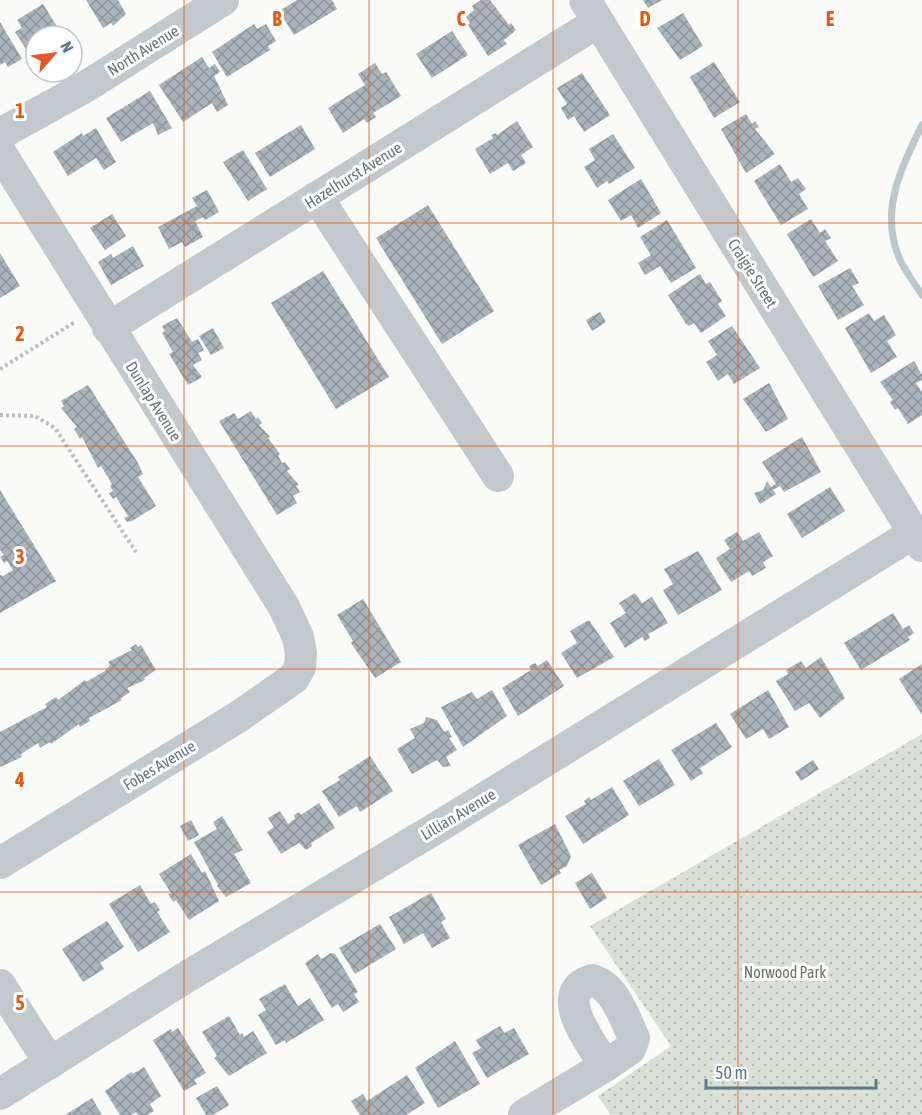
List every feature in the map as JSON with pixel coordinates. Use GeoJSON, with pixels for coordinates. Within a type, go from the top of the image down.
{"type":"FeatureCollection","features":[{"type":"Feature","properties":{"kind":"street","name":"North Avenue"},"geometry":{"type":"LineString","coordinates":[[0,134],[85,87],[223,0]]}},
{"type":"Feature","properties":{"kind":"street","name":"Hazelhurst Avenue"},"geometry":{"type":"LineString","coordinates":[[102,318],[318,197],[592,11]]}},
{"type":"Feature","properties":{"kind":"street","name":"Craigie Street"},"geometry":{"type":"LineString","coordinates":[[592,11],[918,539]]}},
{"type":"Feature","properties":{"kind":"street","name":"Dunlap Avenue"},"geometry":{"type":"LineString","coordinates":[[0,152],[284,607],[298,637],[301,653]]}},
{"type":"Feature","properties":{"kind":"street"},"geometry":{"type":"LineString","coordinates":[[318,197],[498,476]]}},
{"type":"Feature","properties":{"kind":"street","name":"Lillian Avenue"},"geometry":{"type":"LineString","coordinates":[[0,1094],[918,539]]}},
{"type":"Feature","properties":{"kind":"street","name":"Fobes Avenue"},"geometry":{"type":"LineString","coordinates":[[0,862],[238,717],[294,678],[300,667],[301,653]]}},
{"type":"Feature","properties":{"kind":"street"},"geometry":{"type":"LineString","coordinates":[[0,985],[50,1063]]}},
{"type":"Feature","properties":{"kind":"street"},"geometry":{"type":"LineString","coordinates":[[524,1115],[605,1066]]}},
{"type":"Feature","properties":{"kind":"path"},"geometry":{"type":"LineString","coordinates":[[0,369],[102,318]]}},
{"type":"Feature","properties":{"kind":"path"},"geometry":{"type":"LineString","coordinates":[[0,415],[36,416],[55,428],[136,552]]}},
{"type":"Feature","properties":{"kind":"green space","name":"Norwood Park"},"geometry":{"type":"Polygon","coordinates":[[[922,734],[922,1115],[611,1115],[598,1096],[671,1046],[590,926],[922,734]]]}},
{"type":"Feature","properties":{"kind":"building"},"geometry":{"type":"Polygon","coordinates":[[[86,0],[118,0],[126,14],[113,26],[111,23],[103,28],[86,0]]]}},
{"type":"Feature","properties":{"kind":"building"},"geometry":{"type":"Polygon","coordinates":[[[297,0],[332,0],[337,9],[294,35],[279,11],[297,0]]]}},
{"type":"Feature","properties":{"kind":"building"},"geometry":{"type":"Polygon","coordinates":[[[481,0],[490,0],[509,25],[511,23],[516,30],[504,40],[507,44],[488,56],[468,25],[470,23],[466,17],[474,10],[472,6],[481,0]]]}},
{"type":"Feature","properties":{"kind":"building"},"geometry":{"type":"Polygon","coordinates":[[[643,0],[662,0],[648,8],[643,0]]]}},
{"type":"Feature","properties":{"kind":"building"},"geometry":{"type":"Polygon","coordinates":[[[43,4],[56,24],[24,24],[24,46],[15,32],[22,28],[17,20],[43,4]]]}},
{"type":"Feature","properties":{"kind":"building"},"geometry":{"type":"Polygon","coordinates":[[[683,13],[703,46],[680,60],[657,28],[683,13]]]}},
{"type":"Feature","properties":{"kind":"building"},"geometry":{"type":"Polygon","coordinates":[[[0,22],[22,59],[8,67],[5,62],[0,65],[0,22]]]}},
{"type":"Feature","properties":{"kind":"building"},"geometry":{"type":"Polygon","coordinates":[[[254,24],[257,29],[266,24],[276,41],[268,46],[270,50],[227,77],[212,52],[254,24]]]}},
{"type":"Feature","properties":{"kind":"building"},"geometry":{"type":"Polygon","coordinates":[[[452,31],[468,55],[432,78],[416,54],[452,31]]]}},
{"type":"Feature","properties":{"kind":"building"},"geometry":{"type":"Polygon","coordinates":[[[202,57],[209,68],[215,64],[220,72],[214,76],[228,105],[217,112],[212,103],[183,122],[159,85],[202,57]]]}},
{"type":"Feature","properties":{"kind":"building"},"geometry":{"type":"Polygon","coordinates":[[[714,62],[740,102],[714,118],[690,77],[714,62]]]}},
{"type":"Feature","properties":{"kind":"building"},"geometry":{"type":"Polygon","coordinates":[[[375,63],[382,74],[386,72],[401,96],[373,113],[376,117],[367,123],[364,119],[343,133],[328,108],[365,85],[358,74],[375,63]]]}},
{"type":"Feature","properties":{"kind":"building"},"geometry":{"type":"Polygon","coordinates":[[[582,73],[610,115],[584,132],[574,116],[568,120],[561,108],[567,104],[557,88],[582,73]]]}},
{"type":"Feature","properties":{"kind":"building"},"geometry":{"type":"Polygon","coordinates":[[[150,91],[172,128],[158,135],[153,123],[121,142],[106,118],[150,91]]]}},
{"type":"Feature","properties":{"kind":"building"},"geometry":{"type":"Polygon","coordinates":[[[746,114],[752,124],[755,121],[759,127],[755,129],[775,154],[746,173],[721,129],[746,114]]]}},
{"type":"Feature","properties":{"kind":"building"},"geometry":{"type":"Polygon","coordinates":[[[517,121],[533,147],[521,155],[526,163],[513,171],[508,163],[490,174],[475,149],[493,138],[491,135],[496,133],[497,135],[517,121]]]}},
{"type":"Feature","properties":{"kind":"building"},"geometry":{"type":"Polygon","coordinates":[[[301,125],[315,149],[270,177],[255,153],[301,125]]]}},
{"type":"Feature","properties":{"kind":"building"},"geometry":{"type":"Polygon","coordinates":[[[96,128],[116,162],[104,170],[96,158],[68,176],[53,152],[82,133],[83,136],[96,128]]]}},
{"type":"Feature","properties":{"kind":"building"},"geometry":{"type":"Polygon","coordinates":[[[613,134],[635,168],[609,184],[607,181],[597,188],[584,167],[595,160],[589,149],[613,134]]]}},
{"type":"Feature","properties":{"kind":"building"},"geometry":{"type":"Polygon","coordinates":[[[243,150],[267,189],[248,201],[223,162],[243,150]]]}},
{"type":"Feature","properties":{"kind":"building"},"geometry":{"type":"Polygon","coordinates":[[[780,164],[791,182],[798,178],[806,189],[799,194],[808,209],[781,225],[754,181],[780,164]]]}},
{"type":"Feature","properties":{"kind":"building"},"geometry":{"type":"Polygon","coordinates":[[[641,179],[661,213],[638,228],[631,215],[621,221],[608,200],[641,179]]]}},
{"type":"Feature","properties":{"kind":"building"},"geometry":{"type":"Polygon","coordinates":[[[207,190],[219,212],[205,220],[203,217],[195,221],[203,237],[185,247],[182,242],[169,249],[158,227],[197,206],[192,198],[207,190]]]}},
{"type":"Feature","properties":{"kind":"building"},"geometry":{"type":"Polygon","coordinates":[[[428,205],[494,311],[442,344],[376,238],[428,205]]]}},
{"type":"Feature","properties":{"kind":"building"},"geometry":{"type":"Polygon","coordinates":[[[112,214],[126,236],[105,250],[90,228],[112,214]]]}},
{"type":"Feature","properties":{"kind":"building"},"geometry":{"type":"Polygon","coordinates":[[[811,219],[820,233],[825,229],[831,238],[825,241],[838,261],[813,277],[787,234],[811,219]]]}},
{"type":"Feature","properties":{"kind":"building"},"geometry":{"type":"Polygon","coordinates":[[[667,220],[696,268],[671,283],[660,266],[645,275],[638,263],[651,255],[640,237],[667,220]]]}},
{"type":"Feature","properties":{"kind":"building"},"geometry":{"type":"Polygon","coordinates":[[[133,246],[144,266],[111,285],[98,262],[111,254],[113,258],[133,246]]]}},
{"type":"Feature","properties":{"kind":"building"},"geometry":{"type":"Polygon","coordinates":[[[0,253],[20,286],[0,298],[0,253]]]}},
{"type":"Feature","properties":{"kind":"building"},"geometry":{"type":"Polygon","coordinates":[[[850,268],[859,283],[852,286],[864,305],[838,320],[818,286],[850,268]]]}},
{"type":"Feature","properties":{"kind":"building"},"geometry":{"type":"Polygon","coordinates":[[[323,271],[389,377],[336,409],[271,303],[323,271]]]}},
{"type":"Feature","properties":{"kind":"building"},"geometry":{"type":"Polygon","coordinates":[[[700,274],[706,284],[710,282],[722,301],[718,304],[726,316],[701,333],[694,323],[689,326],[686,324],[668,295],[700,274]]]}},
{"type":"Feature","properties":{"kind":"building"},"geometry":{"type":"Polygon","coordinates":[[[600,312],[606,322],[592,331],[586,320],[600,312]]]}},
{"type":"Feature","properties":{"kind":"building"},"geometry":{"type":"Polygon","coordinates":[[[869,313],[874,321],[884,315],[896,335],[887,341],[897,357],[871,373],[845,328],[869,313]]]}},
{"type":"Feature","properties":{"kind":"building"},"geometry":{"type":"Polygon","coordinates":[[[177,318],[192,342],[198,339],[204,350],[198,353],[202,360],[193,365],[202,377],[188,385],[169,354],[173,352],[162,333],[165,331],[162,326],[177,318]]]}},
{"type":"Feature","properties":{"kind":"building"},"geometry":{"type":"Polygon","coordinates":[[[732,326],[760,368],[734,384],[728,374],[718,381],[706,362],[717,355],[708,341],[732,326]]]}},
{"type":"Feature","properties":{"kind":"building"},"geometry":{"type":"Polygon","coordinates":[[[213,328],[224,348],[211,355],[199,336],[213,328]]]}},
{"type":"Feature","properties":{"kind":"building"},"geometry":{"type":"Polygon","coordinates":[[[914,361],[922,375],[922,380],[916,383],[922,392],[922,415],[908,424],[898,408],[895,410],[890,402],[893,400],[880,382],[914,361]]]}},
{"type":"Feature","properties":{"kind":"building"},"geometry":{"type":"Polygon","coordinates":[[[769,383],[788,419],[766,432],[743,399],[769,383]]]}},
{"type":"Feature","properties":{"kind":"building"},"geometry":{"type":"Polygon","coordinates":[[[88,385],[138,463],[143,474],[138,477],[156,506],[132,521],[127,522],[124,518],[128,516],[116,497],[113,499],[109,493],[113,491],[110,486],[112,484],[101,466],[98,468],[82,437],[80,439],[74,429],[77,427],[61,408],[64,406],[61,401],[88,385]]]}},
{"type":"Feature","properties":{"kind":"building"},"geometry":{"type":"Polygon","coordinates":[[[251,411],[262,423],[259,425],[270,437],[268,438],[280,454],[278,455],[282,463],[285,462],[290,469],[287,471],[299,485],[296,486],[300,492],[293,496],[297,503],[277,515],[219,421],[234,413],[238,419],[251,411]]]}},
{"type":"Feature","properties":{"kind":"building"},"geometry":{"type":"Polygon","coordinates":[[[802,437],[821,472],[784,492],[780,486],[773,490],[776,494],[760,504],[754,493],[763,490],[767,481],[771,487],[776,484],[762,462],[802,437]]]}},
{"type":"Feature","properties":{"kind":"building"},"geometry":{"type":"Polygon","coordinates":[[[830,487],[845,511],[802,538],[787,514],[830,487]]]}},
{"type":"Feature","properties":{"kind":"building"},"geometry":{"type":"Polygon","coordinates":[[[0,490],[56,581],[0,613],[0,575],[3,576],[13,570],[7,561],[4,563],[0,557],[4,555],[0,550],[0,490]]]}},
{"type":"Feature","properties":{"kind":"building"},"geometry":{"type":"Polygon","coordinates":[[[737,532],[743,541],[759,532],[773,556],[763,562],[766,568],[752,576],[749,571],[731,582],[716,558],[730,549],[724,540],[737,532]]]}},
{"type":"Feature","properties":{"kind":"building"},"geometry":{"type":"Polygon","coordinates":[[[698,551],[722,590],[678,615],[663,590],[673,584],[664,569],[698,551]]]}},
{"type":"Feature","properties":{"kind":"building"},"geometry":{"type":"Polygon","coordinates":[[[635,593],[642,603],[652,597],[668,623],[648,634],[650,638],[645,641],[642,637],[625,648],[610,623],[626,613],[619,603],[635,593]]]}},
{"type":"Feature","properties":{"kind":"building"},"geometry":{"type":"Polygon","coordinates":[[[363,599],[401,662],[375,678],[351,643],[353,641],[337,615],[363,599]]]}},
{"type":"Feature","properties":{"kind":"building"},"geometry":{"type":"Polygon","coordinates":[[[893,613],[903,629],[909,625],[914,633],[908,637],[910,640],[861,670],[844,643],[893,613]]]}},
{"type":"Feature","properties":{"kind":"building"},"geometry":{"type":"Polygon","coordinates":[[[589,620],[614,657],[577,678],[561,653],[577,643],[570,631],[589,620]]]}},
{"type":"Feature","properties":{"kind":"building"},"geometry":{"type":"Polygon","coordinates":[[[136,644],[138,647],[141,645],[156,670],[144,678],[145,680],[127,688],[130,692],[120,699],[122,700],[89,718],[90,721],[80,727],[79,724],[51,744],[50,742],[40,748],[38,743],[21,754],[22,757],[0,767],[0,732],[47,707],[45,704],[56,697],[58,700],[85,680],[86,682],[105,671],[110,665],[108,662],[132,650],[130,648],[136,644]]]}},
{"type":"Feature","properties":{"kind":"building"},"geometry":{"type":"Polygon","coordinates":[[[821,657],[845,698],[820,718],[809,703],[795,711],[776,681],[788,674],[786,670],[801,661],[806,668],[821,657]]]}},
{"type":"Feature","properties":{"kind":"building"},"geometry":{"type":"Polygon","coordinates":[[[547,660],[564,686],[518,716],[502,688],[531,670],[529,666],[535,663],[538,666],[547,660]]]}},
{"type":"Feature","properties":{"kind":"building"},"geometry":{"type":"Polygon","coordinates":[[[922,664],[922,715],[899,679],[922,664]]]}},
{"type":"Feature","properties":{"kind":"building"},"geometry":{"type":"Polygon","coordinates":[[[492,690],[507,716],[463,747],[441,707],[472,692],[477,699],[492,690]]]}},
{"type":"Feature","properties":{"kind":"building"},"geometry":{"type":"Polygon","coordinates":[[[768,690],[789,727],[769,739],[763,729],[746,739],[730,714],[768,690]]]}},
{"type":"Feature","properties":{"kind":"building"},"geometry":{"type":"Polygon","coordinates":[[[426,717],[437,720],[444,732],[448,730],[452,737],[449,738],[457,750],[446,757],[451,766],[443,767],[437,760],[412,774],[397,749],[415,738],[410,729],[424,723],[426,717]]]}},
{"type":"Feature","properties":{"kind":"building"},"geometry":{"type":"Polygon","coordinates":[[[716,723],[732,747],[700,768],[703,773],[691,781],[671,750],[716,723]]]}},
{"type":"Feature","properties":{"kind":"building"},"geometry":{"type":"Polygon","coordinates":[[[370,756],[393,791],[360,812],[357,806],[339,817],[322,791],[340,780],[338,777],[370,756]]]}},
{"type":"Feature","properties":{"kind":"building"},"geometry":{"type":"Polygon","coordinates":[[[659,759],[675,785],[639,806],[623,781],[659,759]]]}},
{"type":"Feature","properties":{"kind":"building"},"geometry":{"type":"Polygon","coordinates":[[[813,760],[819,769],[801,781],[795,772],[813,760]]]}},
{"type":"Feature","properties":{"kind":"building"},"geometry":{"type":"Polygon","coordinates":[[[612,787],[629,815],[583,844],[565,816],[586,804],[584,801],[589,797],[591,800],[612,787]]]}},
{"type":"Feature","properties":{"kind":"building"},"geometry":{"type":"Polygon","coordinates":[[[319,803],[335,828],[311,843],[312,846],[306,850],[299,843],[281,854],[267,832],[274,827],[268,818],[280,811],[288,824],[295,819],[294,815],[299,812],[301,815],[319,803]]]}},
{"type":"Feature","properties":{"kind":"building"},"geometry":{"type":"Polygon","coordinates":[[[222,816],[243,850],[234,854],[251,883],[226,897],[217,886],[194,842],[217,829],[213,822],[222,816]]]}},
{"type":"Feature","properties":{"kind":"building"},"geometry":{"type":"Polygon","coordinates":[[[191,820],[199,835],[188,841],[180,826],[191,820]]]}},
{"type":"Feature","properties":{"kind":"building"},"geometry":{"type":"Polygon","coordinates":[[[555,824],[571,856],[567,866],[559,870],[561,873],[541,885],[518,845],[555,824]]]}},
{"type":"Feature","properties":{"kind":"building"},"geometry":{"type":"Polygon","coordinates":[[[191,854],[202,873],[205,871],[219,901],[189,920],[176,900],[173,902],[168,894],[171,893],[159,874],[191,854]]]}},
{"type":"Feature","properties":{"kind":"building"},"geometry":{"type":"Polygon","coordinates":[[[592,873],[607,898],[590,909],[575,883],[592,873]]]}},
{"type":"Feature","properties":{"kind":"building"},"geometry":{"type":"Polygon","coordinates":[[[140,885],[151,904],[155,902],[160,910],[157,912],[170,932],[138,952],[109,904],[140,885]]]}},
{"type":"Feature","properties":{"kind":"building"},"geometry":{"type":"Polygon","coordinates":[[[431,893],[446,919],[441,922],[450,938],[432,948],[423,933],[404,944],[389,917],[431,893]]]}},
{"type":"Feature","properties":{"kind":"building"},"geometry":{"type":"Polygon","coordinates":[[[107,921],[124,947],[100,963],[104,969],[83,982],[62,949],[107,921]]]}},
{"type":"Feature","properties":{"kind":"building"},"geometry":{"type":"Polygon","coordinates":[[[380,924],[396,949],[355,974],[339,948],[380,924]]]}},
{"type":"Feature","properties":{"kind":"building"},"geometry":{"type":"Polygon","coordinates":[[[331,953],[335,954],[358,992],[354,994],[359,1002],[343,1012],[338,1004],[332,1008],[305,963],[318,954],[321,959],[331,953]]]}},
{"type":"Feature","properties":{"kind":"building"},"geometry":{"type":"Polygon","coordinates":[[[285,984],[298,1006],[310,998],[324,1020],[286,1043],[285,1040],[276,1045],[258,1015],[266,1010],[259,999],[285,984]]]}},
{"type":"Feature","properties":{"kind":"building"},"geometry":{"type":"Polygon","coordinates":[[[229,1016],[240,1035],[242,1033],[244,1037],[253,1031],[267,1053],[229,1076],[214,1058],[217,1056],[202,1032],[229,1016]]]}},
{"type":"Feature","properties":{"kind":"building"},"geometry":{"type":"Polygon","coordinates":[[[500,1026],[504,1033],[514,1028],[529,1054],[487,1078],[472,1053],[481,1048],[476,1040],[500,1026]]]}},
{"type":"Feature","properties":{"kind":"building"},"geometry":{"type":"Polygon","coordinates":[[[178,1028],[206,1073],[194,1080],[197,1084],[184,1091],[153,1040],[171,1029],[172,1032],[178,1028]]]}},
{"type":"Feature","properties":{"kind":"building"},"geometry":{"type":"Polygon","coordinates":[[[455,1041],[480,1084],[438,1108],[415,1068],[455,1041]]]}},
{"type":"Feature","properties":{"kind":"building"},"geometry":{"type":"Polygon","coordinates":[[[144,1067],[161,1096],[150,1104],[154,1111],[147,1115],[138,1115],[136,1112],[131,1115],[120,1115],[105,1091],[131,1072],[133,1074],[144,1067]]]}},
{"type":"Feature","properties":{"kind":"building"},"geometry":{"type":"Polygon","coordinates":[[[407,1075],[425,1103],[406,1115],[360,1115],[351,1101],[363,1094],[367,1101],[407,1075]]]}},
{"type":"Feature","properties":{"kind":"building"},"geometry":{"type":"Polygon","coordinates":[[[217,1086],[229,1105],[213,1115],[206,1115],[196,1098],[217,1086]]]}},
{"type":"Feature","properties":{"kind":"building"},"geometry":{"type":"Polygon","coordinates":[[[92,1098],[102,1115],[65,1115],[92,1098]]]}},
{"type":"Feature","properties":{"kind":"waterway"},"geometry":{"type":"LineString","coordinates":[[922,125],[901,172],[892,204],[891,221],[893,238],[900,260],[922,295]]}}]}
